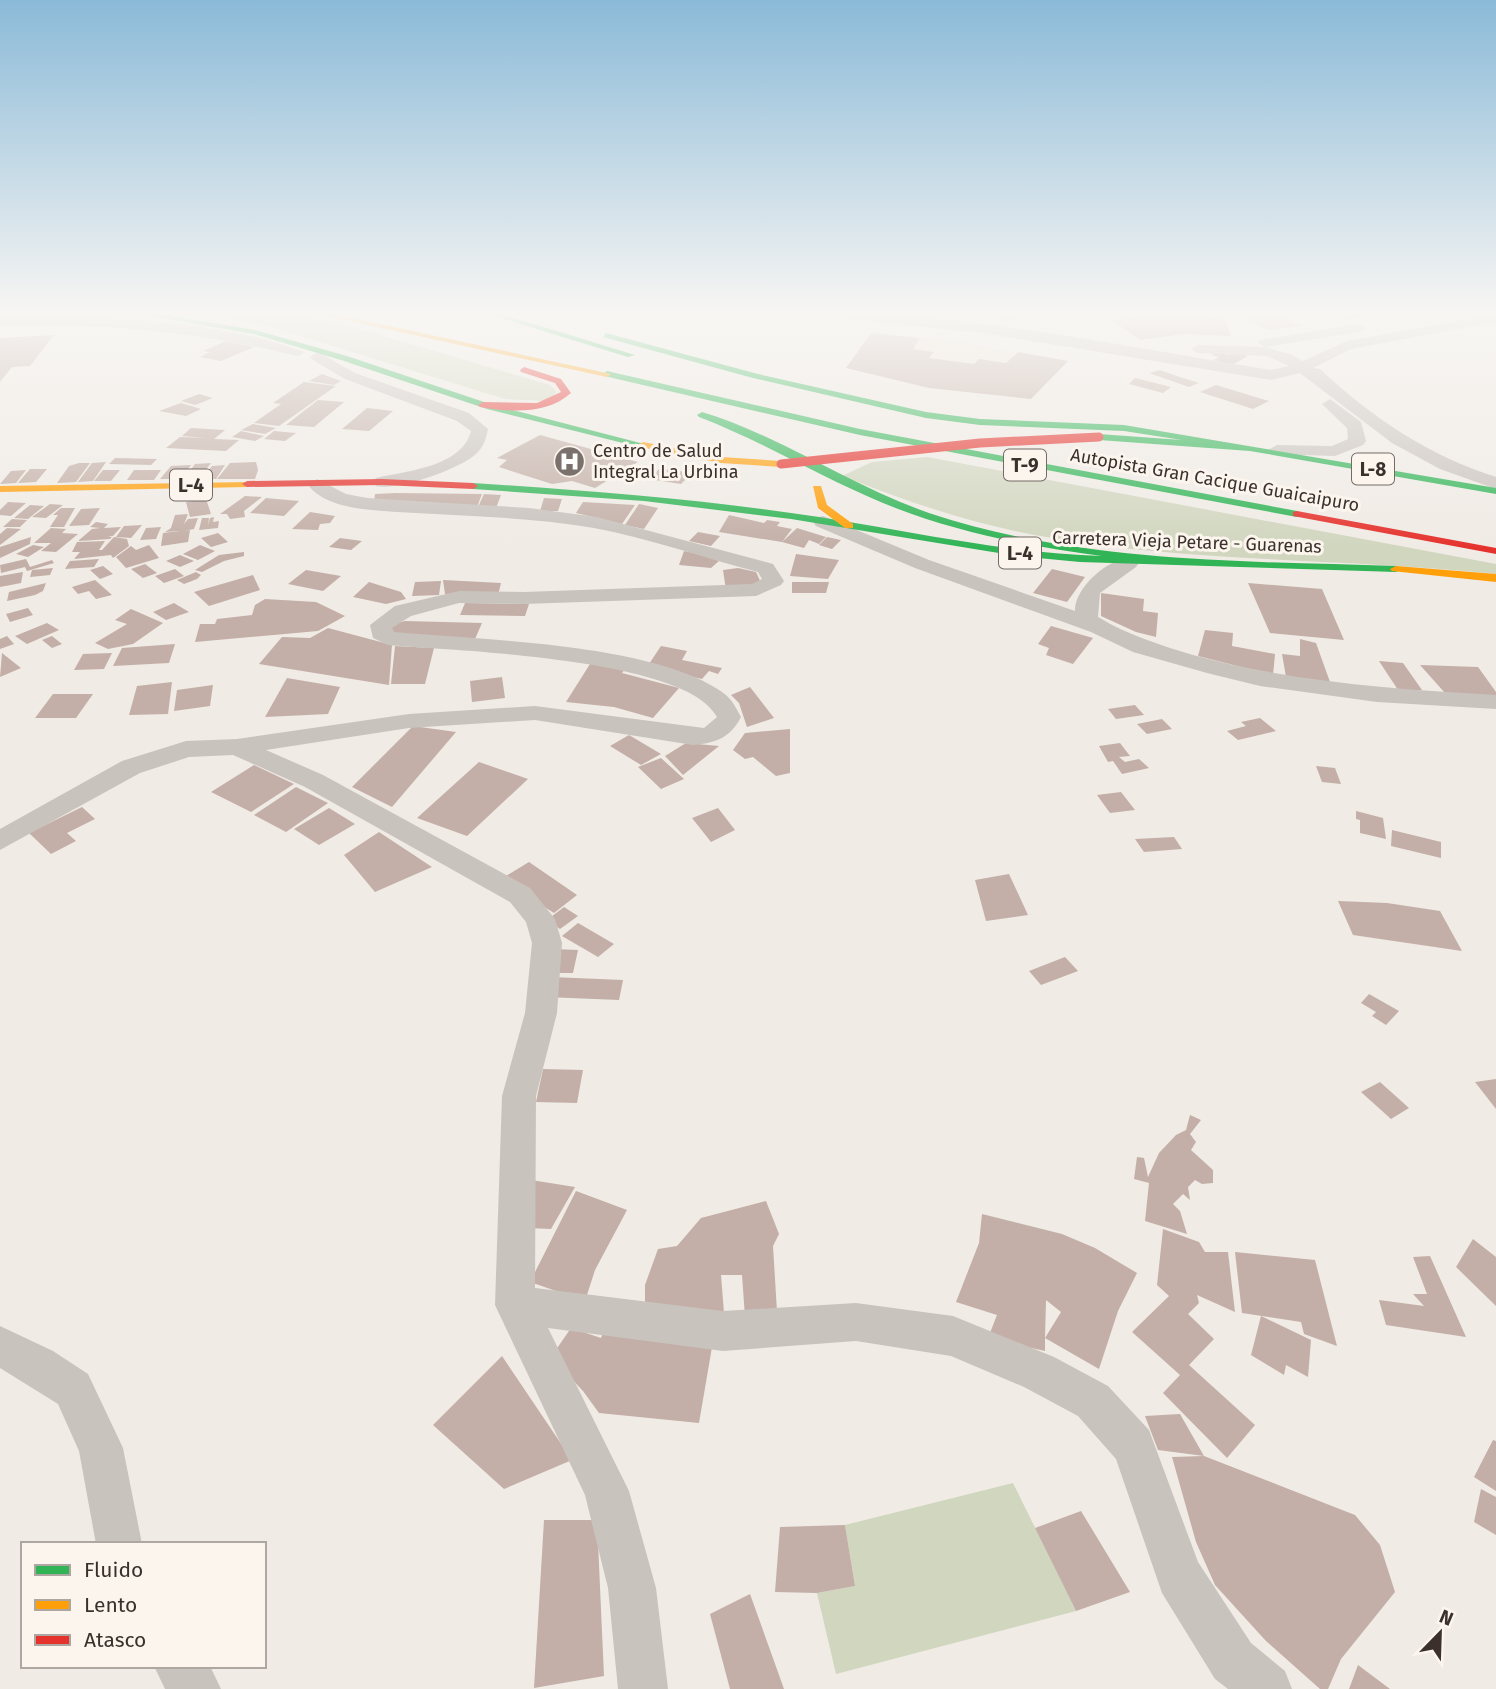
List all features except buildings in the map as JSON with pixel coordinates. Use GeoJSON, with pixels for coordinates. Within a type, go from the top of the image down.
{"type":"FeatureCollection","features":[{"type":"Feature","properties":{"kind":"main road"},"geometry":{"type":"LineString","coordinates":[[443,391],[483,405],[680,456],[782,464],[856,458],[961,443],[1098,437],[1250,448]]}},
{"type":"Feature","properties":{"kind":"main road"},"geometry":{"type":"LineString","coordinates":[[483,405],[547,404],[562,398],[565,391]]}},
{"type":"Feature","properties":{"kind":"main road"},"geometry":{"type":"LineString","coordinates":[[617,391],[712,418],[891,502],[975,530],[1089,550],[1192,562]]}},
{"type":"Feature","properties":{"kind":"main road","name":"Autopista Gran Cacique Guaicaipuro"},"geometry":{"type":"LineString","coordinates":[[682,391],[910,442],[1496,551]]}},
{"type":"Feature","properties":{"kind":"main road","name":"Autopista Gran Cacique Guaicaipuro"},"geometry":{"type":"LineString","coordinates":[[760,391],[890,423],[1028,452],[1221,483]]}},
{"type":"Feature","properties":{"kind":"main road"},"geometry":{"type":"LineString","coordinates":[[824,391],[926,415],[980,422],[1124,428],[1250,448]]}},
{"type":"Feature","properties":{"kind":"main road","name":"L-8"},"geometry":{"type":"LineString","coordinates":[[1250,448],[1496,491]]}},
{"type":"Feature","properties":{"kind":"main road"},"geometry":{"type":"LineString","coordinates":[[849,526],[826,512],[818,500],[817,488],[829,471],[856,458]]}},
{"type":"Feature","properties":{"kind":"main road","name":"Carretera Vieja Petare - Guarenas"},"geometry":{"type":"LineString","coordinates":[[0,489],[382,482],[644,498],[823,522],[1017,553],[1129,563],[1192,562],[1416,570],[1496,578]]}},
{"type":"Feature","properties":{"kind":"street"},"geometry":{"type":"LineString","coordinates":[[382,482],[427,471],[463,455],[474,447],[480,437],[480,429],[463,417],[391,391]]}},
{"type":"Feature","properties":{"kind":"street"},"geometry":{"type":"LineString","coordinates":[[1250,448],[1327,452],[1357,441],[1354,426],[1344,414],[1314,391]]}},
{"type":"Feature","properties":{"kind":"street"},"geometry":{"type":"LineString","coordinates":[[1337,391],[1418,449],[1450,466],[1496,483]]}},
{"type":"Feature","properties":{"kind":"street"},"geometry":{"type":"LineString","coordinates":[[0,841],[131,767],[186,749],[237,747],[308,734],[409,721],[535,713],[659,734],[710,736],[724,729],[729,717],[719,701],[702,690],[668,677],[625,664],[578,657],[388,638],[381,633],[381,625],[403,611],[459,597],[524,598],[756,590],[774,581],[766,568],[597,523],[529,514],[367,504],[340,498],[317,485]]}},
{"type":"Feature","properties":{"kind":"street"},"geometry":{"type":"LineString","coordinates":[[823,522],[922,564],[1099,627],[1141,647],[1259,679],[1377,695],[1496,702]]}},
{"type":"Feature","properties":{"kind":"street"},"geometry":{"type":"LineString","coordinates":[[1099,627],[1088,620],[1084,602],[1087,593],[1129,563]]}},
{"type":"Feature","properties":{"kind":"street"},"geometry":{"type":"LineString","coordinates":[[237,747],[314,781],[520,895],[540,919],[547,943],[541,1013],[519,1096],[515,1305],[606,1491],[632,1588],[643,1689]]}},
{"type":"Feature","properties":{"kind":"street"},"geometry":{"type":"LineString","coordinates":[[515,1305],[723,1331],[856,1322],[953,1336],[1039,1372],[1093,1401],[1133,1446],[1179,1576],[1234,1661],[1266,1689]]}},
{"type":"Feature","properties":{"kind":"street"},"geometry":{"type":"LineString","coordinates":[[0,1346],[38,1364],[73,1389],[101,1448],[119,1542]]}},
{"type":"Feature","properties":{"kind":"street"},"geometry":{"type":"LineString","coordinates":[[180,1668],[196,1689]]}},
{"type":"Feature","properties":{"kind":"green space"},"geometry":{"type":"Polygon","coordinates":[[[478,391],[557,392],[547,401],[505,399],[478,391]]]}},
{"type":"Feature","properties":{"kind":"green space"},"geometry":{"type":"Polygon","coordinates":[[[927,457],[1496,564],[1496,574],[1158,552],[1046,537],[917,504],[842,476],[872,462],[927,457]]]}},
{"type":"Feature","properties":{"kind":"green space"},"geometry":{"type":"Polygon","coordinates":[[[1013,1483],[1076,1611],[836,1674],[817,1593],[855,1586],[845,1525],[1013,1483]]]}},
{"type":"Feature","properties":{"kind":"traffic: fast"},"geometry":{"type":"LineString","coordinates":[[442,391],[490,407],[643,445]]}},
{"type":"Feature","properties":{"kind":"traffic: fast"},"geometry":{"type":"LineString","coordinates":[[680,391],[860,432],[1297,514]]}},
{"type":"Feature","properties":{"kind":"traffic: fast"},"geometry":{"type":"LineString","coordinates":[[821,391],[926,415],[980,422],[1124,428],[1250,448]]}},
{"type":"Feature","properties":{"kind":"traffic: fast"},"geometry":{"type":"LineString","coordinates":[[702,415],[750,435],[866,492],[926,515],[1001,536],[1077,550],[1192,562]]}},
{"type":"Feature","properties":{"kind":"traffic: fast"},"geometry":{"type":"LineString","coordinates":[[1099,437],[1250,448],[1496,491]]}},
{"type":"Feature","properties":{"kind":"traffic: fast"},"geometry":{"type":"LineString","coordinates":[[473,486],[644,498],[791,516],[1017,553],[1080,559],[1396,569]]}},
{"type":"Feature","properties":{"kind":"traffic: slow"},"geometry":{"type":"LineString","coordinates":[[643,445],[721,460],[781,464]]}},
{"type":"Feature","properties":{"kind":"traffic: slow"},"geometry":{"type":"LineString","coordinates":[[0,489],[247,484]]}},
{"type":"Feature","properties":{"kind":"traffic: slow"},"geometry":{"type":"LineString","coordinates":[[817,488],[822,506],[849,526]]}},
{"type":"Feature","properties":{"kind":"traffic: slow"},"geometry":{"type":"LineString","coordinates":[[1396,569],[1496,578]]}},
{"type":"Feature","properties":{"kind":"traffic: jam"},"geometry":{"type":"LineString","coordinates":[[483,405],[537,406],[557,399],[566,393],[565,391]]}},
{"type":"Feature","properties":{"kind":"traffic: jam"},"geometry":{"type":"LineString","coordinates":[[781,464],[980,443],[1099,437]]}},
{"type":"Feature","properties":{"kind":"traffic: jam"},"geometry":{"type":"LineString","coordinates":[[247,484],[382,482],[473,486]]}},
{"type":"Feature","properties":{"kind":"traffic: jam"},"geometry":{"type":"LineString","coordinates":[[1297,514],[1496,551]]}},
{"type":"Feature","properties":{"kind":"place","name":"Centro de Salud Integral La Urbina"},"geometry":{"type":"Point","coordinates":[570,461]}}]}
